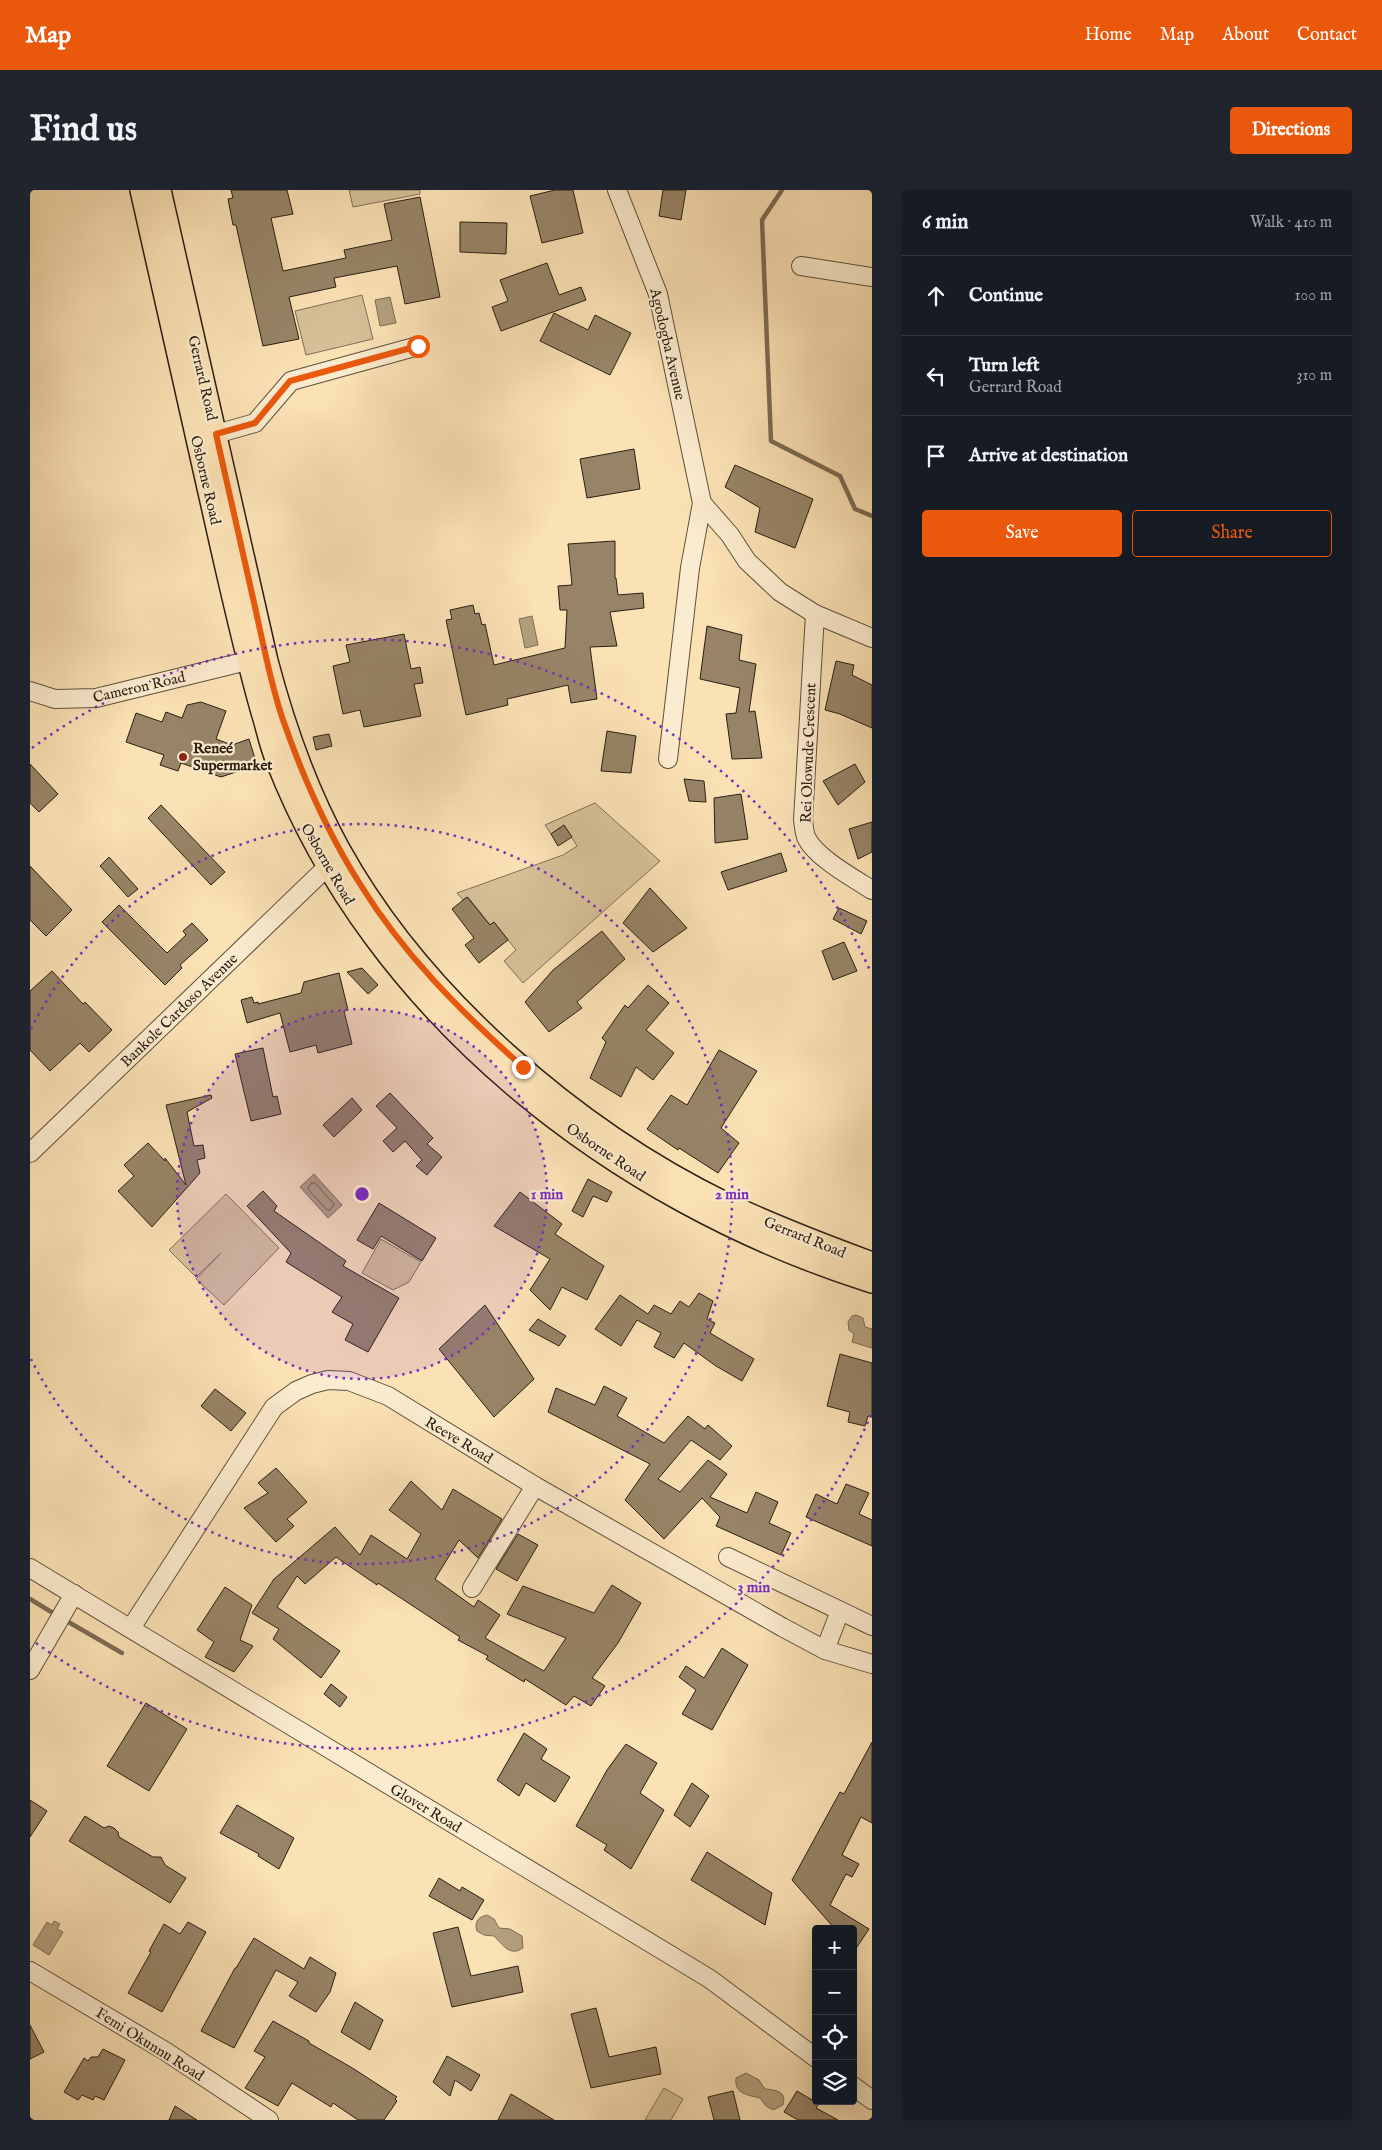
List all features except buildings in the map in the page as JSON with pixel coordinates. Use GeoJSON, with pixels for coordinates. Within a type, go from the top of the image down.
{"type":"FeatureCollection","features":[{"type":"Feature","properties":{"kind":"main road","name":"Osborne Road"},"geometry":{"type":"LineString","coordinates":[[141,190],[247,661],[275,756],[300,815],[327,867],[352,906],[414,988],[482,1056],[548,1112],[624,1166],[718,1219],[776,1245],[872,1282]]}},
{"type":"Feature","properties":{"kind":"main road","name":"Gerrard Road"},"geometry":{"type":"LineString","coordinates":[[160,190],[267,661],[285,724],[318,808],[361,885],[398,937],[445,993],[523,1067],[572,1107],[637,1154],[726,1203],[823,1245],[872,1263]]}},
{"type":"Feature","properties":{"kind":"street","name":"Agodogba Avenue"},"geometry":{"type":"LineString","coordinates":[[617,190],[658,294],[702,503]]}},
{"type":"Feature","properties":{"kind":"street"},"geometry":{"type":"LineString","coordinates":[[801,266],[872,277]]}},
{"type":"Feature","properties":{"kind":"street"},"geometry":{"type":"LineString","coordinates":[[216,434],[255,423],[290,381],[418,346]]}},
{"type":"Feature","properties":{"kind":"street"},"geometry":{"type":"LineString","coordinates":[[702,503],[730,535],[747,561],[780,592],[815,614],[872,638]]}},
{"type":"Feature","properties":{"kind":"street"},"geometry":{"type":"LineString","coordinates":[[668,759],[690,568],[702,503]]}},
{"type":"Feature","properties":{"kind":"street","name":"Rei Olowude Crescent"},"geometry":{"type":"LineString","coordinates":[[815,614],[803,820],[806,839],[820,854],[842,872],[872,890]]}},
{"type":"Feature","properties":{"kind":"street","name":"Cameron Road"},"geometry":{"type":"LineString","coordinates":[[30,691],[55,699],[96,698],[247,661]]}},
{"type":"Feature","properties":{"kind":"street","name":"Bankole Cardoso Avenue"},"geometry":{"type":"LineString","coordinates":[[30,1153],[327,867]]}},
{"type":"Feature","properties":{"kind":"street","name":"Reeve Road"},"geometry":{"type":"LineString","coordinates":[[131,1628],[274,1407],[284,1398],[312,1384],[328,1380],[349,1381],[388,1396],[535,1486],[782,1627],[825,1650],[872,1664]]}},
{"type":"Feature","properties":{"kind":"street"},"geometry":{"type":"LineString","coordinates":[[472,1588],[535,1486]]}},
{"type":"Feature","properties":{"kind":"street"},"geometry":{"type":"LineString","coordinates":[[728,1558],[872,1626]]}},
{"type":"Feature","properties":{"kind":"street","name":"Glover Road"},"geometry":{"type":"LineString","coordinates":[[30,1568],[710,1979],[812,2055]]}},
{"type":"Feature","properties":{"kind":"street"},"geometry":{"type":"LineString","coordinates":[[30,1670],[74,1594]]}},
{"type":"Feature","properties":{"kind":"street"},"geometry":{"type":"LineString","coordinates":[[825,1650],[840,1611]]}},
{"type":"Feature","properties":{"kind":"street","name":"Femi Okunnu Road"},"geometry":{"type":"LineString","coordinates":[[30,1971],[165,2051],[269,2120]]}},
{"type":"Feature","properties":{"kind":"street"},"geometry":{"type":"LineString","coordinates":[[857,2089],[872,2100]]}},
{"type":"Feature","properties":{"kind":"shaded area"},"geometry":{"type":"Polygon","coordinates":[[[349,190],[420,190],[420,194],[353,207],[349,190]]]}},
{"type":"Feature","properties":{"kind":"shaded area"},"geometry":{"type":"Polygon","coordinates":[[[362,295],[373,339],[306,355],[295,311],[362,295]]]}},
{"type":"Feature","properties":{"kind":"shaded area"},"geometry":{"type":"Polygon","coordinates":[[[595,803],[660,861],[523,983],[504,961],[516,950],[494,922],[490,925],[468,897],[463,900],[457,893],[563,855],[577,846],[564,825],[551,834],[545,825],[595,803]]]}},
{"type":"Feature","properties":{"kind":"shaded area"},"geometry":{"type":"Polygon","coordinates":[[[226,1194],[279,1248],[224,1305],[196,1279],[221,1253],[196,1277],[169,1250],[226,1194]]]}},
{"type":"Feature","properties":{"kind":"shaded area"},"geometry":{"type":"Polygon","coordinates":[[[381,1239],[421,1262],[409,1282],[393,1290],[362,1273],[381,1239]]]}},
{"type":"Feature","properties":{"kind":"shaded area"},"geometry":{"type":"Polygon","coordinates":[[[664,2088],[683,2099],[671,2120],[645,2120],[664,2088]]]}},
{"type":"Feature","properties":{"kind":"water"},"geometry":{"type":"Polygon","coordinates":[[[390,297],[396,323],[380,326],[375,300],[390,297]]]}},
{"type":"Feature","properties":{"kind":"water"},"geometry":{"type":"Polygon","coordinates":[[[532,616],[538,645],[525,648],[519,619],[532,616]]]}},
{"type":"Feature","properties":{"kind":"water"},"geometry":{"type":"Polygon","coordinates":[[[314,1174],[342,1205],[328,1218],[300,1187],[314,1174]]]}},
{"type":"Feature","properties":{"kind":"water"},"geometry":{"type":"Polygon","coordinates":[[[856,1315],[863,1318],[865,1327],[872,1329],[872,1348],[852,1342],[854,1334],[849,1330],[848,1322],[852,1316],[856,1315]]]}},
{"type":"Feature","properties":{"kind":"water"},"geometry":{"type":"Polygon","coordinates":[[[487,1915],[494,1919],[499,1928],[510,1929],[522,1936],[523,1948],[510,1951],[494,1936],[484,1935],[477,1931],[477,1920],[487,1915]]]}},
{"type":"Feature","properties":{"kind":"water"},"geometry":{"type":"Polygon","coordinates":[[[54,1921],[60,1924],[57,1929],[63,1932],[49,1955],[33,1945],[47,1922],[52,1925],[54,1921]]]}},
{"type":"Feature","properties":{"kind":"water"},"geometry":{"type":"Polygon","coordinates":[[[746,2073],[759,2080],[765,2089],[780,2092],[784,2100],[783,2105],[773,2110],[766,2106],[760,2098],[740,2091],[737,2087],[736,2078],[746,2073]]]}},
{"type":"Feature","properties":{"kind":"waterway"},"geometry":{"type":"LineString","coordinates":[[782,190],[762,220],[771,441],[840,476],[855,509],[872,516]]}},
{"type":"Feature","properties":{"kind":"waterway"},"geometry":{"type":"LineString","coordinates":[[30,1599],[58,1616]]}},
{"type":"Feature","properties":{"kind":"waterway"},"geometry":{"type":"LineString","coordinates":[[65,1620],[122,1653]]}},
{"type":"Feature","properties":{"kind":"place","name":"Reneé Supermarket"},"geometry":{"type":"Point","coordinates":[183,757]}},
{"type":"Feature","properties":{"kind":"route"},"geometry":{"type":"LineString","coordinates":[[418,346],[290,381],[255,423],[216,434],[267,661],[282,715],[318,808],[361,885],[380,914],[415,959],[445,993],[523,1067]]}}]}
